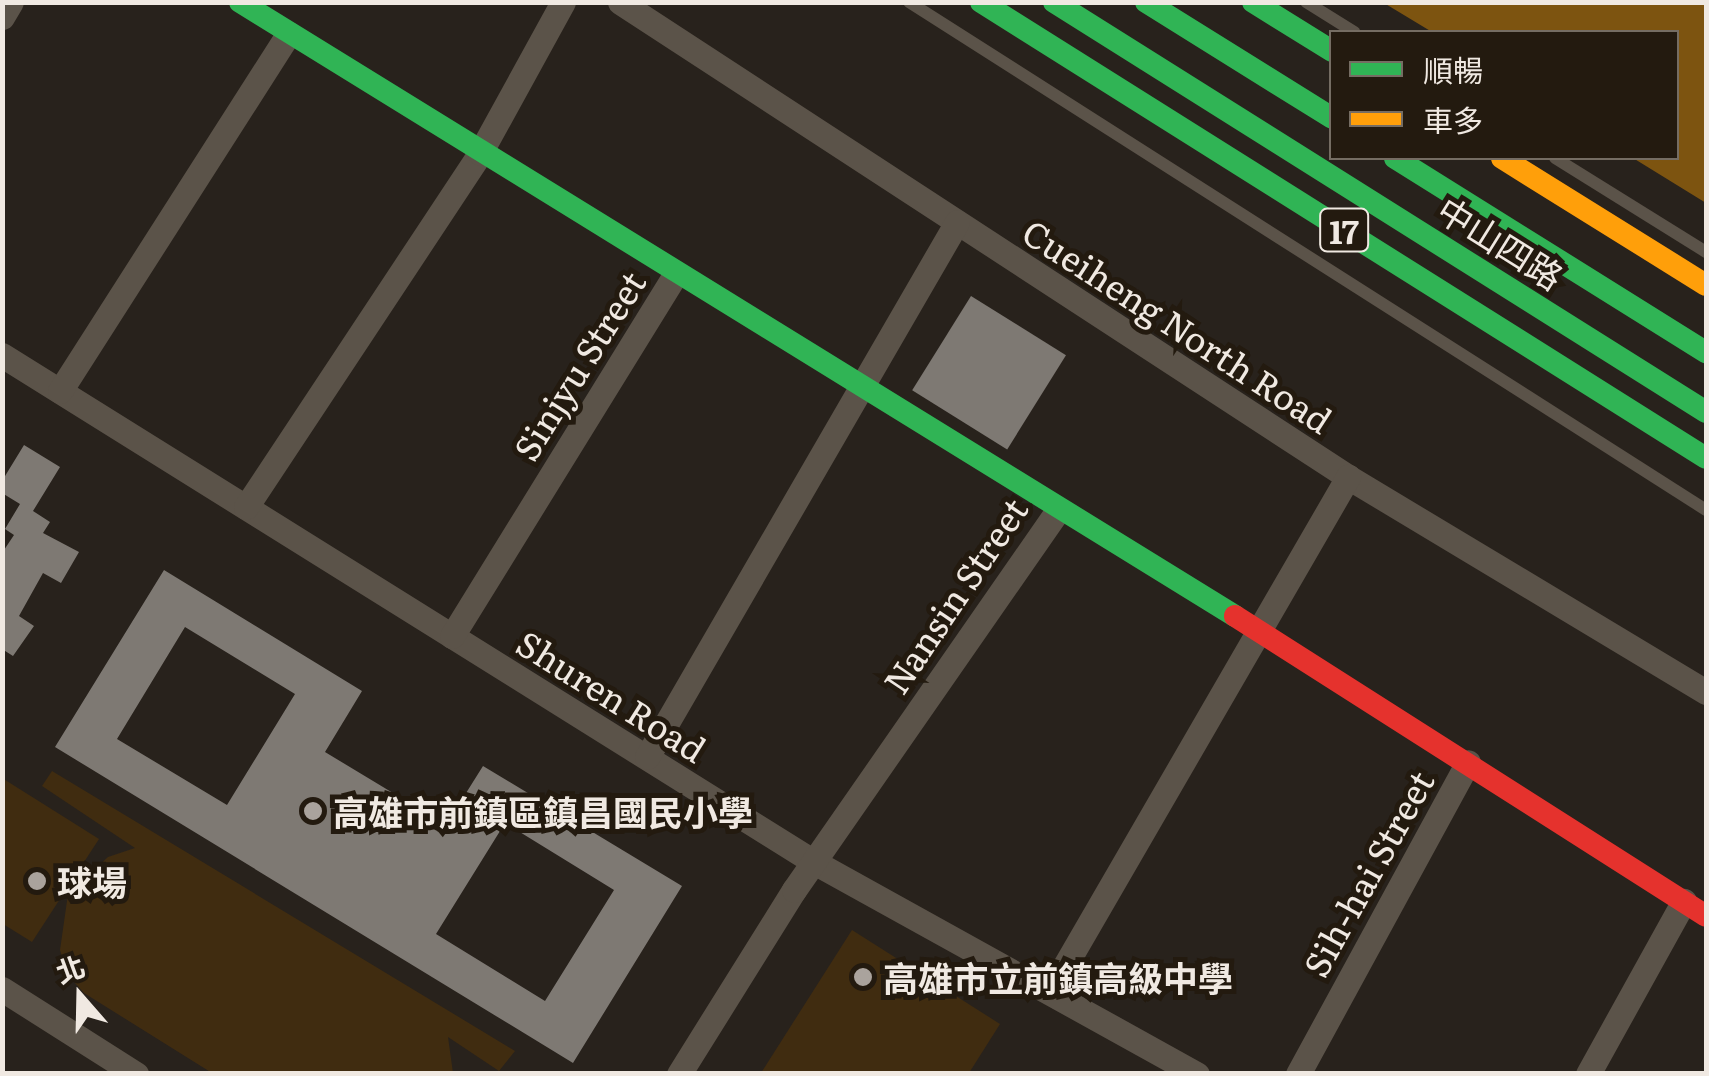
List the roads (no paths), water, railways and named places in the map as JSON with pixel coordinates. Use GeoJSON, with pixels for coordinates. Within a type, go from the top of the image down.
{"type":"FeatureCollection","features":[{"type":"Feature","properties":{"kind":"main road","name":"Sinjyu Street"},"geometry":{"type":"LineString","coordinates":[[240,2],[674,276]]}},
{"type":"Feature","properties":{"kind":"main road","name":"17"},"geometry":{"type":"LineString","coordinates":[[981,2],[1706,458]]}},
{"type":"Feature","properties":{"kind":"main road","name":"中山四路"},"geometry":{"type":"LineString","coordinates":[[1054,2],[1706,412]]}},
{"type":"Feature","properties":{"kind":"main road"},"geometry":{"type":"LineString","coordinates":[[1146,2],[1329,116]]}},
{"type":"Feature","properties":{"kind":"main road"},"geometry":{"type":"LineString","coordinates":[[1254,2],[1329,49]]}},
{"type":"Feature","properties":{"kind":"main road","name":"中山四路"},"geometry":{"type":"LineString","coordinates":[[1397,160],[1706,352]]}},
{"type":"Feature","properties":{"kind":"main road"},"geometry":{"type":"LineString","coordinates":[[1505,160],[1706,285]]}},
{"type":"Feature","properties":{"kind":"main road","name":"Nansin Street"},"geometry":{"type":"LineString","coordinates":[[674,276],[1058,510]]}},
{"type":"Feature","properties":{"kind":"main road","name":"Sih-hai Street"},"geometry":{"type":"LineString","coordinates":[[1058,510],[1468,762]]}},
{"type":"Feature","properties":{"kind":"main road"},"geometry":{"type":"LineString","coordinates":[[1468,762],[1706,916]]}},
{"type":"Feature","properties":{"kind":"street"},"geometry":{"type":"LineString","coordinates":[[2,17],[11,2]]}},
{"type":"Feature","properties":{"kind":"street"},"geometry":{"type":"LineString","coordinates":[[246,507],[480,153],[563,2]]}},
{"type":"Feature","properties":{"kind":"street","name":"Cueiheng North Road"},"geometry":{"type":"LineString","coordinates":[[620,2],[1348,477],[1706,692]]}},
{"type":"Feature","properties":{"kind":"street"},"geometry":{"type":"LineString","coordinates":[[60,391],[288,34]]}},
{"type":"Feature","properties":{"kind":"street"},"geometry":{"type":"LineString","coordinates":[[646,757],[857,388],[957,222]]}},
{"type":"Feature","properties":{"kind":"street","name":"Sinjyu Street"},"geometry":{"type":"LineString","coordinates":[[452,636],[674,276]]}},
{"type":"Feature","properties":{"kind":"street","name":"Shuren Road"},"geometry":{"type":"LineString","coordinates":[[2,355],[814,862],[1052,988],[1197,1074]]}},
{"type":"Feature","properties":{"kind":"street"},"geometry":{"type":"LineString","coordinates":[[1052,988],[1262,633],[1348,477]]}},
{"type":"Feature","properties":{"kind":"street","name":"Nansin Street"},"geometry":{"type":"LineString","coordinates":[[679,1074],[814,862],[1058,510]]}},
{"type":"Feature","properties":{"kind":"street","name":"Sih-hai Street"},"geometry":{"type":"LineString","coordinates":[[1298,1074],[1468,762]]}},
{"type":"Feature","properties":{"kind":"street"},"geometry":{"type":"LineString","coordinates":[[1588,1074],[1684,901]]}},
{"type":"Feature","properties":{"kind":"street"},"geometry":{"type":"LineString","coordinates":[[2,989],[136,1074]]}},
{"type":"Feature","properties":{"kind":"lane"},"geometry":{"type":"LineString","coordinates":[[909,2],[1706,510]]}},
{"type":"Feature","properties":{"kind":"lane"},"geometry":{"type":"LineString","coordinates":[[1306,2],[1351,30]]}},
{"type":"Feature","properties":{"kind":"lane"},"geometry":{"type":"LineString","coordinates":[[1558,160],[1706,252]]}},
{"type":"Feature","properties":{"kind":"place","name":"高雄市前鎮區鎮昌國民小學"},"geometry":{"type":"Point","coordinates":[313,811]}},
{"type":"Feature","properties":{"kind":"place","name":"球場"},"geometry":{"type":"Point","coordinates":[37,881]}},
{"type":"Feature","properties":{"kind":"place","name":"高雄市立前鎮高級中學"},"geometry":{"type":"Point","coordinates":[863,977]}}]}
